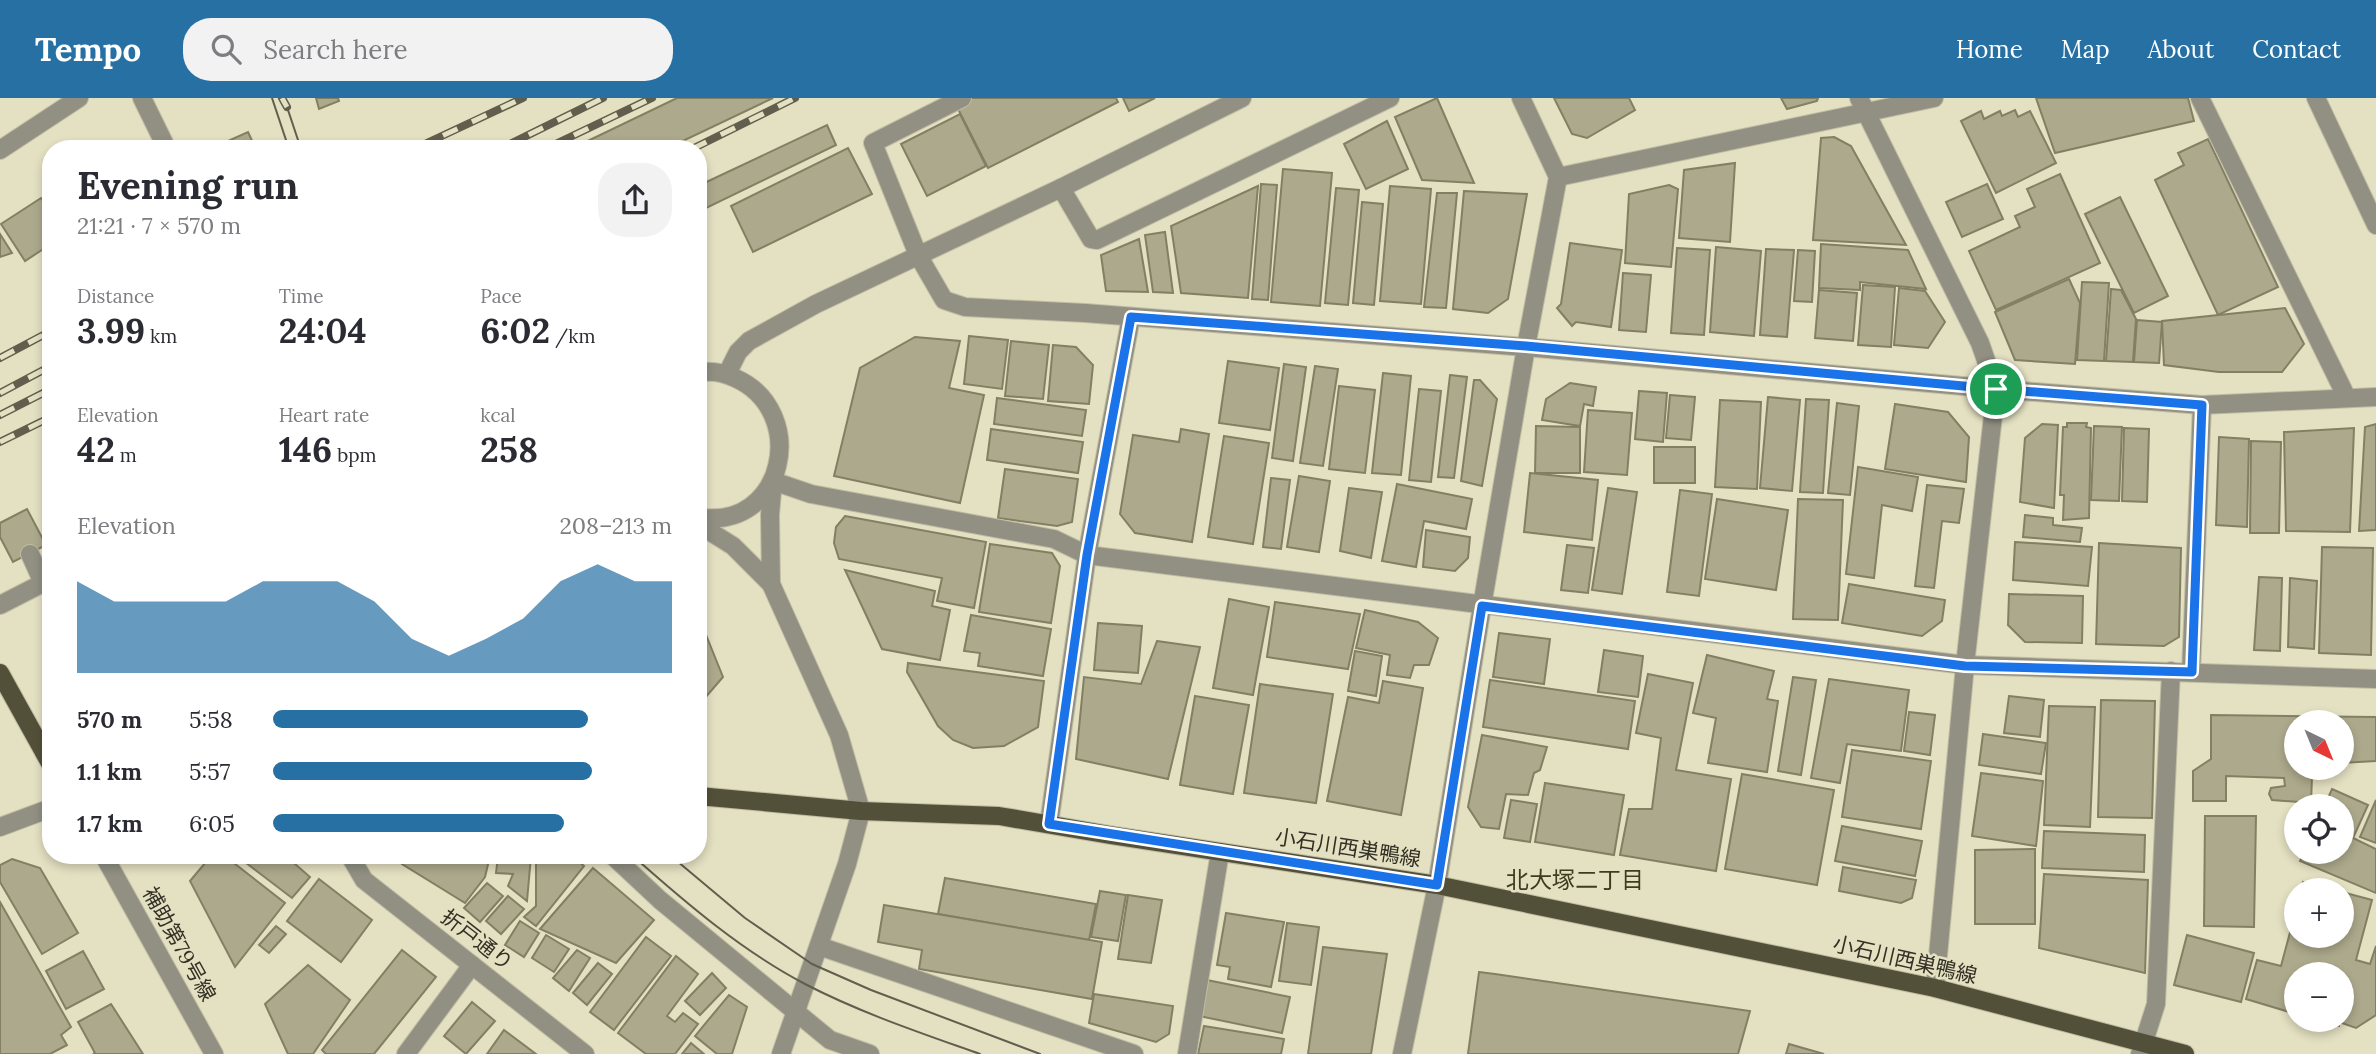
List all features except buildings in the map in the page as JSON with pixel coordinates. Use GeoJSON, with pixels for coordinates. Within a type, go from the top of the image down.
{"type":"FeatureCollection","features":[{"type":"Feature","properties":{"kind":"main road"},"geometry":{"type":"LineString","coordinates":[[0,673],[42,749]]}},
{"type":"Feature","properties":{"kind":"main road","name":"小石川西巣鴨線"},"geometry":{"type":"LineString","coordinates":[[707,797],[861,811],[999,816],[1437,885],[1935,988],[2141,1049],[2185,1054]]}},
{"type":"Feature","properties":{"kind":"street"},"geometry":{"type":"LineString","coordinates":[[142,98],[163,140]]}},
{"type":"Feature","properties":{"kind":"street"},"geometry":{"type":"LineString","coordinates":[[962,98],[873,143],[918,255],[944,300],[965,307],[1526,346],[2202,405],[2376,397]]}},
{"type":"Feature","properties":{"kind":"street"},"geometry":{"type":"LineString","coordinates":[[727,374],[738,352],[749,341],[816,304],[1061,188],[1242,98]]}},
{"type":"Feature","properties":{"kind":"street"},"geometry":{"type":"LineString","coordinates":[[1061,188],[1091,239],[1097,240],[1390,98]]}},
{"type":"Feature","properties":{"kind":"street"},"geometry":{"type":"LineString","coordinates":[[1402,1054],[1437,885],[1526,346],[1558,177],[1521,98]]}},
{"type":"Feature","properties":{"kind":"street"},"geometry":{"type":"LineString","coordinates":[[1558,177],[1863,105],[1934,98]]}},
{"type":"Feature","properties":{"kind":"street"},"geometry":{"type":"LineString","coordinates":[[2200,98],[2347,398]]}},
{"type":"Feature","properties":{"kind":"street"},"geometry":{"type":"LineString","coordinates":[[2316,98],[2376,225]]}},
{"type":"Feature","properties":{"kind":"street"},"geometry":{"type":"LineString","coordinates":[[0,150],[73,101]]}},
{"type":"Feature","properties":{"kind":"street"},"geometry":{"type":"LineString","coordinates":[[1863,105],[1980,343],[1996,389],[1965,666],[1935,988]]}},
{"type":"Feature","properties":{"kind":"street"},"geometry":{"type":"LineString","coordinates":[[1049,824],[1087,555],[1131,317]]}},
{"type":"Feature","properties":{"kind":"street"},"geometry":{"type":"LineString","coordinates":[[707,371],[727,374],[747,383],[760,393],[770,407],[777,425],[779,441],[770,515],[771,584]]}},
{"type":"Feature","properties":{"kind":"street"},"geometry":{"type":"LineString","coordinates":[[2192,672],[2202,405]]}},
{"type":"Feature","properties":{"kind":"street"},"geometry":{"type":"LineString","coordinates":[[773,481],[811,494],[1054,539],[1087,555],[1965,666],[2376,679]]}},
{"type":"Feature","properties":{"kind":"street"},"geometry":{"type":"LineString","coordinates":[[707,518],[717,520],[741,514],[758,501],[773,481]]}},
{"type":"Feature","properties":{"kind":"street"},"geometry":{"type":"LineString","coordinates":[[707,530],[733,547],[771,584],[839,735],[861,811],[847,864],[781,1054]]}},
{"type":"Feature","properties":{"kind":"street"},"geometry":{"type":"LineString","coordinates":[[30,554],[42,581]]}},
{"type":"Feature","properties":{"kind":"street"},"geometry":{"type":"LineString","coordinates":[[0,605],[42,584]]}},
{"type":"Feature","properties":{"kind":"street"},"geometry":{"type":"LineString","coordinates":[[2141,1049],[2156,1004],[2171,671]]}},
{"type":"Feature","properties":{"kind":"street"},"geometry":{"type":"LineString","coordinates":[[0,827],[42,811]]}},
{"type":"Feature","properties":{"kind":"street"},"geometry":{"type":"LineString","coordinates":[[1187,1054],[1220,852]]}},
{"type":"Feature","properties":{"kind":"street","name":"補助第79号線"},"geometry":{"type":"LineString","coordinates":[[108,864],[214,1054]]}},
{"type":"Feature","properties":{"kind":"street","name":"折戸通り"},"geometry":{"type":"LineString","coordinates":[[355,864],[364,880],[585,1054]]}},
{"type":"Feature","properties":{"kind":"street"},"geometry":{"type":"LineString","coordinates":[[622,864],[660,900],[830,1040],[870,1054]]}},
{"type":"Feature","properties":{"kind":"street"},"geometry":{"type":"LineString","coordinates":[[819,946],[1134,1054]]}},
{"type":"Feature","properties":{"kind":"street"},"geometry":{"type":"LineString","coordinates":[[406,1054],[472,965]]}},
{"type":"Feature","properties":{"kind":"tram line"},"geometry":{"type":"LineString","coordinates":[[272,98],[286,140]]}},
{"type":"Feature","properties":{"kind":"tram line"},"geometry":{"type":"LineString","coordinates":[[284,98],[298,140]]}},
{"type":"Feature","properties":{"kind":"tram line"},"geometry":{"type":"LineString","coordinates":[[642,864],[715,925],[759,957],[805,984],[869,1013],[980,1054]]}},
{"type":"Feature","properties":{"kind":"tram line"},"geometry":{"type":"LineString","coordinates":[[681,864],[745,918],[812,964],[871,990],[1040,1054]]}},
{"type":"Feature","properties":{"kind":"railway"},"geometry":{"type":"LineString","coordinates":[[282,98],[287,107]]}},
{"type":"Feature","properties":{"kind":"railway"},"geometry":{"type":"LineString","coordinates":[[433,140],[523,98]]}},
{"type":"Feature","properties":{"kind":"railway"},"geometry":{"type":"LineString","coordinates":[[518,140],[603,98]]}},
{"type":"Feature","properties":{"kind":"railway"},"geometry":{"type":"LineString","coordinates":[[564,140],[652,98]]}},
{"type":"Feature","properties":{"kind":"railway"},"geometry":{"type":"LineString","coordinates":[[707,142],[795,98]]}},
{"type":"Feature","properties":{"kind":"railway"},"geometry":{"type":"LineString","coordinates":[[0,358],[42,336]]}},
{"type":"Feature","properties":{"kind":"railway"},"geometry":{"type":"LineString","coordinates":[[0,393],[42,371]]}},
{"type":"Feature","properties":{"kind":"railway"},"geometry":{"type":"LineString","coordinates":[[0,415],[42,394]]}},
{"type":"Feature","properties":{"kind":"railway"},"geometry":{"type":"LineString","coordinates":[[0,442],[42,421]]}},
{"type":"Feature","properties":{"kind":"district","name":"北大塚二丁目"},"geometry":{"type":"Point","coordinates":[1575,880]}},
{"type":"Feature","properties":{"kind":"route"},"geometry":{"type":"LineString","coordinates":[[1131,317],[1526,346],[1996,389],[2202,405],[2192,672],[1965,666],[1482,606],[1437,885],[1049,824],[1087,555],[1131,317]]}}]}
